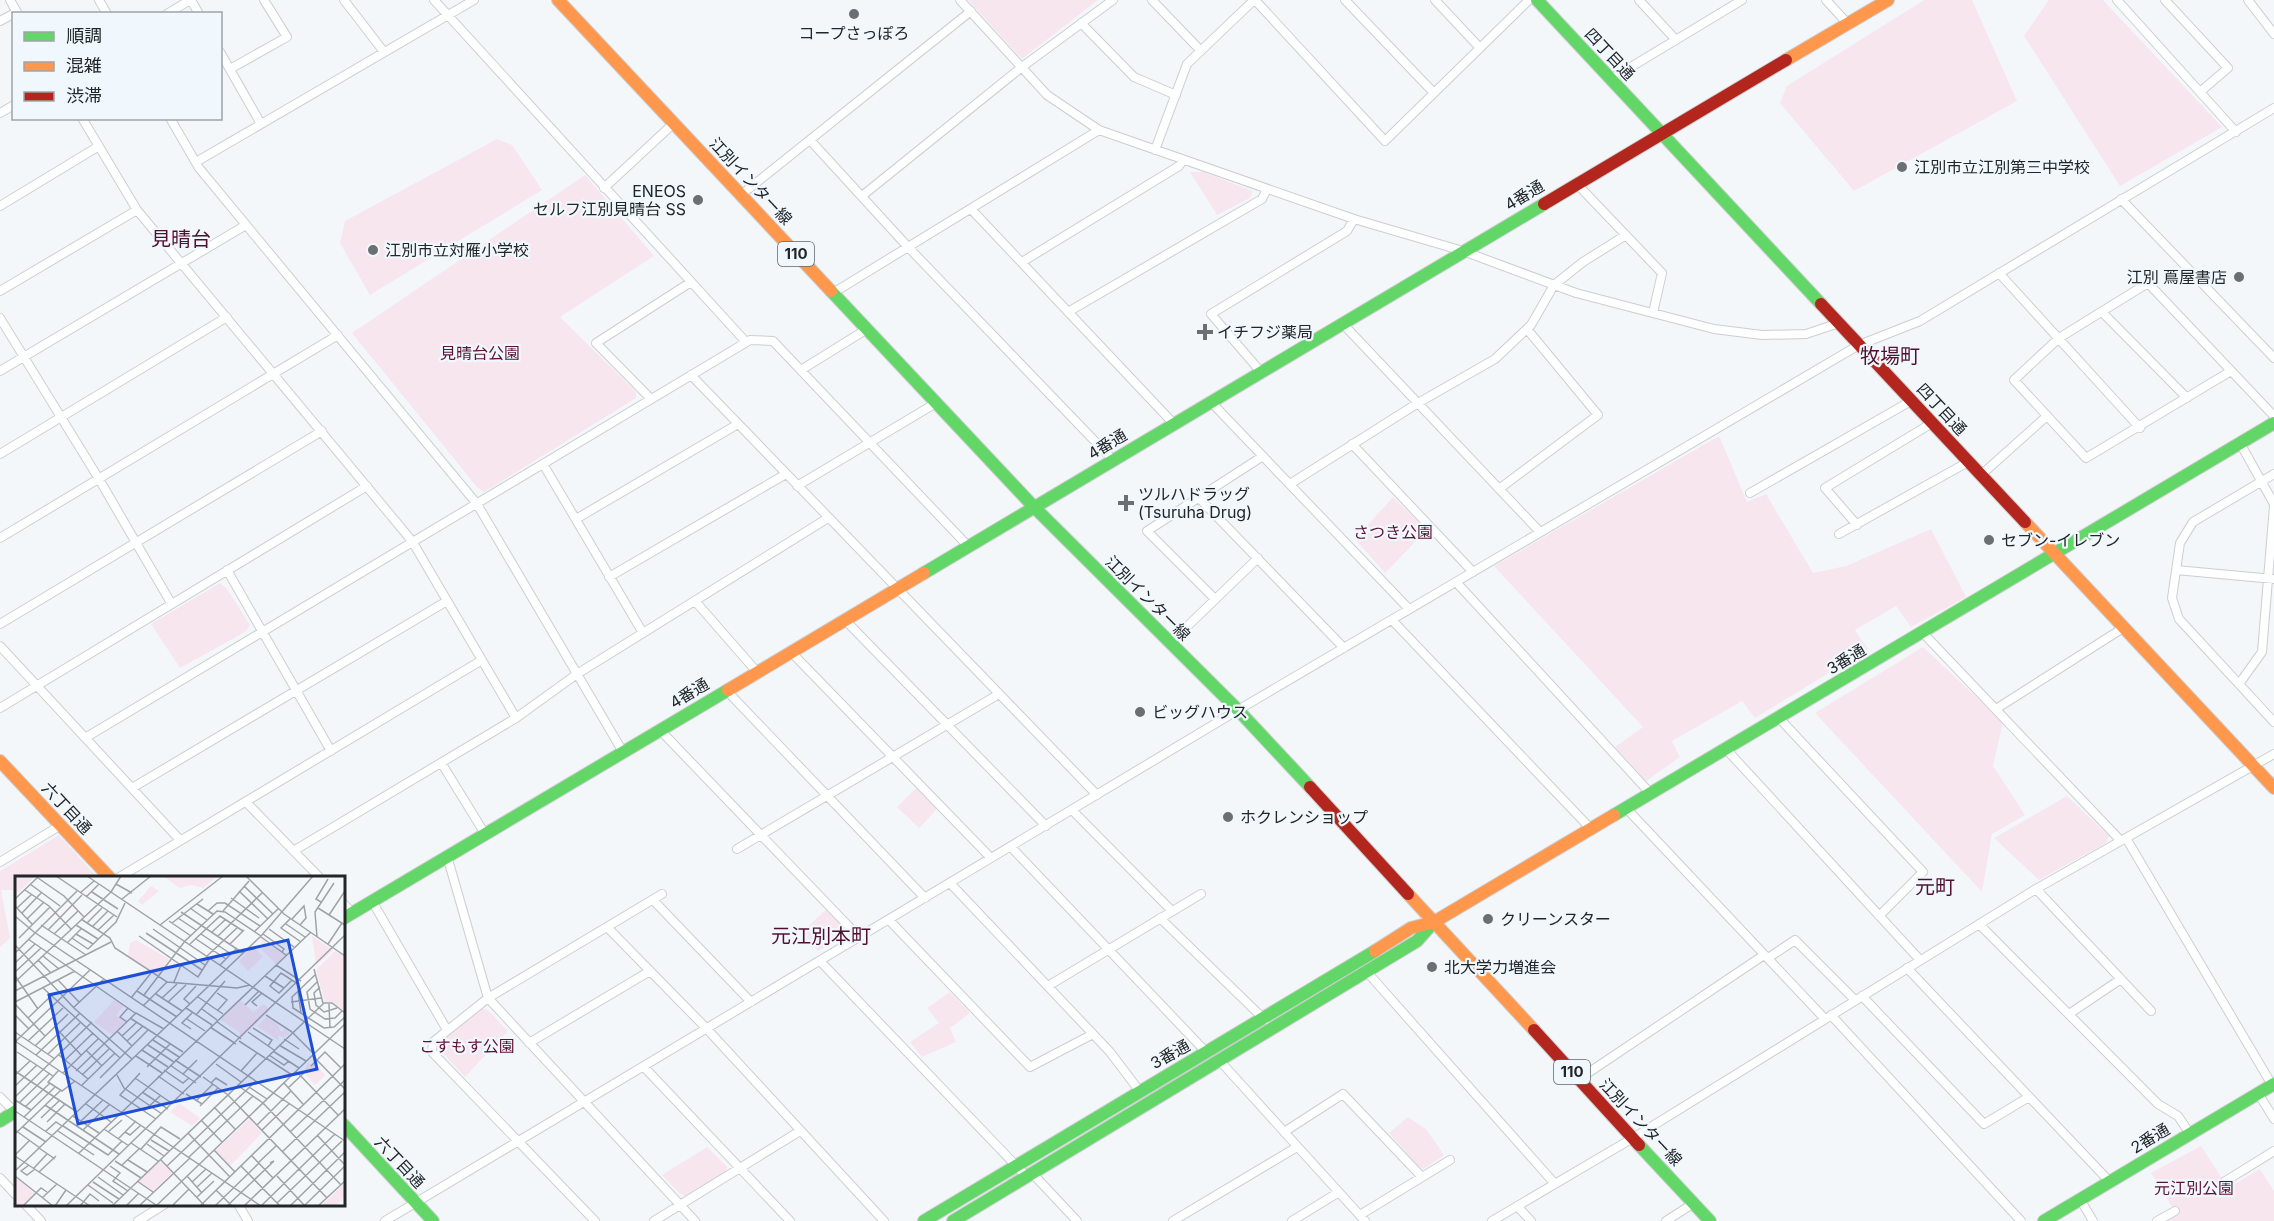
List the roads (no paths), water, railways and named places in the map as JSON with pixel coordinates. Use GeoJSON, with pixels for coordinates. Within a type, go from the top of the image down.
{"type":"FeatureCollection","features":[{"type":"Feature","properties":{"kind":"street"},"geometry":{"type":"LineString","coordinates":[[170,12],[190,0]]}},
{"type":"Feature","properties":{"kind":"street"},"geometry":{"type":"LineString","coordinates":[[230,69],[287,37],[264,0]]}},
{"type":"Feature","properties":{"kind":"street"},"geometry":{"type":"LineString","coordinates":[[344,0],[384,52]]}},
{"type":"Feature","properties":{"kind":"street"},"geometry":{"type":"LineString","coordinates":[[434,0],[746,342]]}},
{"type":"Feature","properties":{"kind":"street"},"geometry":{"type":"LineString","coordinates":[[195,162],[474,0]]}},
{"type":"Feature","properties":{"kind":"street","name":"江別インター線"},"geometry":{"type":"LineString","coordinates":[[558,0],[1034,507],[1238,710],[1710,1221]]}},
{"type":"Feature","properties":{"kind":"street"},"geometry":{"type":"LineString","coordinates":[[960,0],[1047,94],[1099,130],[1354,219],[1463,251],[1554,285],[1714,329],[1762,335],[1806,334],[1839,322]]}},
{"type":"Feature","properties":{"kind":"street"},"geometry":{"type":"LineString","coordinates":[[862,196],[1022,67],[1113,0]]}},
{"type":"Feature","properties":{"kind":"street"},"geometry":{"type":"LineString","coordinates":[[1152,0],[1201,51]]}},
{"type":"Feature","properties":{"kind":"street"},"geometry":{"type":"LineString","coordinates":[[1155,150],[1187,64],[1255,0],[1385,141],[1529,0]]}},
{"type":"Feature","properties":{"kind":"street"},"geometry":{"type":"LineString","coordinates":[[1346,0],[1434,93]]}},
{"type":"Feature","properties":{"kind":"street"},"geometry":{"type":"LineString","coordinates":[[1435,0],[1480,48]]}},
{"type":"Feature","properties":{"kind":"street","name":"四丁目通"},"geometry":{"type":"LineString","coordinates":[[1537,0],[2274,788]]}},
{"type":"Feature","properties":{"kind":"street"},"geometry":{"type":"LineString","coordinates":[[1639,0],[1676,40]]}},
{"type":"Feature","properties":{"kind":"street"},"geometry":{"type":"LineString","coordinates":[[1826,0],[1848,24]]}},
{"type":"Feature","properties":{"kind":"street","name":"4番通"},"geometry":{"type":"LineString","coordinates":[[346,911],[372,901],[1576,183],[1888,0]]}},
{"type":"Feature","properties":{"kind":"street"},"geometry":{"type":"LineString","coordinates":[[2117,0],[2236,132]]}},
{"type":"Feature","properties":{"kind":"street"},"geometry":{"type":"LineString","coordinates":[[2164,0],[2228,68],[2200,92]]}},
{"type":"Feature","properties":{"kind":"street"},"geometry":{"type":"LineString","coordinates":[[2248,0],[2274,34]]}},
{"type":"Feature","properties":{"kind":"street"},"geometry":{"type":"LineString","coordinates":[[1611,79],[1737,1]]}},
{"type":"Feature","properties":{"kind":"street"},"geometry":{"type":"LineString","coordinates":[[741,195],[971,11]]}},
{"type":"Feature","properties":{"kind":"street"},"geometry":{"type":"LineString","coordinates":[[1082,23],[1134,77],[1176,95]]}},
{"type":"Feature","properties":{"kind":"street"},"geometry":{"type":"LineString","coordinates":[[222,55],[261,124]]}},
{"type":"Feature","properties":{"kind":"street"},"geometry":{"type":"LineString","coordinates":[[385,1221],[1409,609],[1859,345],[1920,321],[2274,108]]}},
{"type":"Feature","properties":{"kind":"street"},"geometry":{"type":"LineString","coordinates":[[83,120],[137,210],[412,541],[516,718]]}},
{"type":"Feature","properties":{"kind":"street"},"geometry":{"type":"LineString","coordinates":[[171,120],[195,162],[477,504],[623,752]]}},
{"type":"Feature","properties":{"kind":"street"},"geometry":{"type":"LineString","coordinates":[[604,188],[674,123]]}},
{"type":"Feature","properties":{"kind":"street"},"geometry":{"type":"LineString","coordinates":[[833,293],[1099,130]]}},
{"type":"Feature","properties":{"kind":"street"},"geometry":{"type":"LineString","coordinates":[[810,140],[908,247],[1113,460]]}},
{"type":"Feature","properties":{"kind":"street"},"geometry":{"type":"LineString","coordinates":[[0,206],[99,146]]}},
{"type":"Feature","properties":{"kind":"street"},"geometry":{"type":"LineString","coordinates":[[1022,262],[1179,166],[1183,160]]}},
{"type":"Feature","properties":{"kind":"street"},"geometry":{"type":"LineString","coordinates":[[1576,183],[1662,273],[1653,313]]}},
{"type":"Feature","properties":{"kind":"street"},"geometry":{"type":"LineString","coordinates":[[1068,312],[1262,199],[1267,189]]}},
{"type":"Feature","properties":{"kind":"street"},"geometry":{"type":"LineString","coordinates":[[2121,200],[2274,358]]}},
{"type":"Feature","properties":{"kind":"street"},"geometry":{"type":"LineString","coordinates":[[971,209],[1174,424]]}},
{"type":"Feature","properties":{"kind":"street"},"geometry":{"type":"LineString","coordinates":[[0,291],[137,210]]}},
{"type":"Feature","properties":{"kind":"street"},"geometry":{"type":"LineString","coordinates":[[1261,372],[1211,314],[1347,231],[1354,219]]}},
{"type":"Feature","properties":{"kind":"street"},"geometry":{"type":"LineString","coordinates":[[0,370],[246,225]]}},
{"type":"Feature","properties":{"kind":"street"},"geometry":{"type":"LineString","coordinates":[[1290,484],[1418,403],[1495,359],[1527,329],[1554,285],[1583,262],[1626,235]]}},
{"type":"Feature","properties":{"kind":"street"},"geometry":{"type":"LineString","coordinates":[[1999,273],[2140,428]]}},
{"type":"Feature","properties":{"kind":"street"},"geometry":{"type":"LineString","coordinates":[[651,399],[596,343],[691,282]]}},
{"type":"Feature","properties":{"kind":"street"},"geometry":{"type":"LineString","coordinates":[[2231,371],[2140,428],[2086,458],[2014,380],[2059,338],[2148,282],[2274,416]]}},
{"type":"Feature","properties":{"kind":"street"},"geometry":{"type":"LineString","coordinates":[[2102,312],[2187,398]]}},
{"type":"Feature","properties":{"kind":"street"},"geometry":{"type":"LineString","coordinates":[[0,454],[227,317]]}},
{"type":"Feature","properties":{"kind":"street"},"geometry":{"type":"LineString","coordinates":[[0,318],[99,479],[171,603]]}},
{"type":"Feature","properties":{"kind":"street"},"geometry":{"type":"LineString","coordinates":[[1343,324],[1540,532]]}},
{"type":"Feature","properties":{"kind":"street"},"geometry":{"type":"LineString","coordinates":[[801,370],[867,329]]}},
{"type":"Feature","properties":{"kind":"street"},"geometry":{"type":"LineString","coordinates":[[1499,489],[1598,415],[1527,329]]}},
{"type":"Feature","properties":{"kind":"street"},"geometry":{"type":"LineString","coordinates":[[0,538],[338,335]]}},
{"type":"Feature","properties":{"kind":"street"},"geometry":{"type":"LineString","coordinates":[[85,738],[750,339],[773,341],[968,546]]}},
{"type":"Feature","properties":{"kind":"street"},"geometry":{"type":"LineString","coordinates":[[691,375],[1097,795]]}},
{"type":"Feature","properties":{"kind":"street"},"geometry":{"type":"LineString","coordinates":[[1750,493],[1911,401]]}},
{"type":"Feature","properties":{"kind":"street"},"geometry":{"type":"LineString","coordinates":[[1210,402],[1409,609]]}},
{"type":"Feature","properties":{"kind":"street"},"geometry":{"type":"LineString","coordinates":[[797,486],[936,404]]}},
{"type":"Feature","properties":{"kind":"street"},"geometry":{"type":"LineString","coordinates":[[1981,475],[2047,416]]}},
{"type":"Feature","properties":{"kind":"street"},"geometry":{"type":"LineString","coordinates":[[1857,525],[1825,488],[1932,423]]}},
{"type":"Feature","properties":{"kind":"street","name":"3番通"},"geometry":{"type":"LineString","coordinates":[[924,1221],[1014,1164],[1139,1090],[1207,1053],[1411,928],[1434,922],[2274,423]]}},
{"type":"Feature","properties":{"kind":"street"},"geometry":{"type":"LineString","coordinates":[[576,519],[738,424]]}},
{"type":"Feature","properties":{"kind":"street"},"geometry":{"type":"LineString","coordinates":[[0,624],[322,431]]}},
{"type":"Feature","properties":{"kind":"street"},"geometry":{"type":"LineString","coordinates":[[2239,684],[2262,652],[2272,579],[2274,505],[2263,481],[2240,443]]}},
{"type":"Feature","properties":{"kind":"street"},"geometry":{"type":"LineString","coordinates":[[1352,444],[1473,572]]}},
{"type":"Feature","properties":{"kind":"street"},"geometry":{"type":"LineString","coordinates":[[1215,599],[1147,531],[1197,496],[1263,456]]}},
{"type":"Feature","properties":{"kind":"street"},"geometry":{"type":"LineString","coordinates":[[1839,534],[1968,462]]}},
{"type":"Feature","properties":{"kind":"street"},"geometry":{"type":"LineString","coordinates":[[543,464],[643,633]]}},
{"type":"Feature","properties":{"kind":"street"},"geometry":{"type":"LineString","coordinates":[[609,577],[786,474]]}},
{"type":"Feature","properties":{"kind":"street"},"geometry":{"type":"LineString","coordinates":[[2274,474],[2193,522],[2180,543],[2172,598],[2179,619],[2274,722]]}},
{"type":"Feature","properties":{"kind":"street"},"geometry":{"type":"LineString","coordinates":[[0,708],[367,486]]}},
{"type":"Feature","properties":{"kind":"street"},"geometry":{"type":"LineString","coordinates":[[1197,496],[1344,648]]}},
{"type":"Feature","properties":{"kind":"street"},"geometry":{"type":"LineString","coordinates":[[295,850],[516,718],[577,674],[828,518]]}},
{"type":"Feature","properties":{"kind":"street"},"geometry":{"type":"LineString","coordinates":[[1170,643],[1258,558]]}},
{"type":"Feature","properties":{"kind":"street"},"geometry":{"type":"LineString","coordinates":[[227,570],[331,750]]}},
{"type":"Feature","properties":{"kind":"street"},"geometry":{"type":"LineString","coordinates":[[2176,570],[2272,579]]}},
{"type":"Feature","properties":{"kind":"street"},"geometry":{"type":"LineString","coordinates":[[1456,582],[1651,794]]}},
{"type":"Feature","properties":{"kind":"street"},"geometry":{"type":"LineString","coordinates":[[132,788],[447,601]]}},
{"type":"Feature","properties":{"kind":"street"},"geometry":{"type":"LineString","coordinates":[[695,601],[757,672]]}},
{"type":"Feature","properties":{"kind":"street"},"geometry":{"type":"LineString","coordinates":[[845,620],[1046,826]]}},
{"type":"Feature","properties":{"kind":"street"},"geometry":{"type":"LineString","coordinates":[[1392,620],[1591,829]]}},
{"type":"Feature","properties":{"kind":"street"},"geometry":{"type":"LineString","coordinates":[[1996,709],[2123,628]]}},
{"type":"Feature","properties":{"kind":"street"},"geometry":{"type":"LineString","coordinates":[[1923,633],[2123,840],[2273,1085]]}},
{"type":"Feature","properties":{"kind":"street"},"geometry":{"type":"LineString","coordinates":[[0,646],[180,840]]}},
{"type":"Feature","properties":{"kind":"street"},"geometry":{"type":"LineString","coordinates":[[791,652],[991,858]]}},
{"type":"Feature","properties":{"kind":"street"},"geometry":{"type":"LineString","coordinates":[[121,876],[482,660]]}},
{"type":"Feature","properties":{"kind":"street"},"geometry":{"type":"LineString","coordinates":[[726,690],[925,898]]}},
{"type":"Feature","properties":{"kind":"street"},"geometry":{"type":"LineString","coordinates":[[737,849],[999,694]]}},
{"type":"Feature","properties":{"kind":"street"},"geometry":{"type":"LineString","coordinates":[[1779,718],[1923,873],[1879,916]]}},
{"type":"Feature","properties":{"kind":"street"},"geometry":{"type":"LineString","coordinates":[[660,730],[762,834],[859,938]]}},
{"type":"Feature","properties":{"kind":"street"},"geometry":{"type":"LineString","coordinates":[[1726,749],[1920,960]]}},
{"type":"Feature","properties":{"kind":"street"},"geometry":{"type":"LineString","coordinates":[[1492,1221],[1633,1138],[2036,889],[2274,754]]}},
{"type":"Feature","properties":{"kind":"street","name":"六丁目通"},"geometry":{"type":"LineString","coordinates":[[0,761],[108,876]]}},
{"type":"Feature","properties":{"kind":"street"},"geometry":{"type":"LineString","coordinates":[[442,764],[485,834]]}},
{"type":"Feature","properties":{"kind":"street"},"geometry":{"type":"LineString","coordinates":[[247,802],[318,876]]}},
{"type":"Feature","properties":{"kind":"street"},"geometry":{"type":"LineString","coordinates":[[1626,808],[2021,1221]]}},
{"type":"Feature","properties":{"kind":"street"},"geometry":{"type":"LineString","coordinates":[[1072,810],[1172,911]]}},
{"type":"Feature","properties":{"kind":"street"},"geometry":{"type":"LineString","coordinates":[[0,862],[61,825]]}},
{"type":"Feature","properties":{"kind":"street"},"geometry":{"type":"LineString","coordinates":[[1011,847],[1207,1053]]}},
{"type":"Feature","properties":{"kind":"street"},"geometry":{"type":"LineString","coordinates":[[447,856],[488,998],[695,1221]]}},
{"type":"Feature","properties":{"kind":"street"},"geometry":{"type":"LineString","coordinates":[[950,883],[1094,1034],[1148,1104]]}},
{"type":"Feature","properties":{"kind":"street"},"geometry":{"type":"LineString","coordinates":[[2036,889],[2151,1011]]}},
{"type":"Feature","properties":{"kind":"street"},"geometry":{"type":"LineString","coordinates":[[595,1221],[432,1052],[433,1042],[488,998],[662,894]]}},
{"type":"Feature","properties":{"kind":"street"},"geometry":{"type":"LineString","coordinates":[[1048,986],[1201,894]]}},
{"type":"Feature","properties":{"kind":"street"},"geometry":{"type":"LineString","coordinates":[[653,900],[751,1002]]}},
{"type":"Feature","properties":{"kind":"street"},"geometry":{"type":"LineString","coordinates":[[372,901],[447,1030]]}},
{"type":"Feature","properties":{"kind":"street"},"geometry":{"type":"LineString","coordinates":[[1160,918],[1274,1029]]}},
{"type":"Feature","properties":{"kind":"street"},"geometry":{"type":"LineString","coordinates":[[889,920],[1030,1067],[1094,1034]]}},
{"type":"Feature","properties":{"kind":"street","name":"3番通"},"geometry":{"type":"LineString","coordinates":[[953,1221],[1417,941],[1434,922]]}},
{"type":"Feature","properties":{"kind":"street"},"geometry":{"type":"LineString","coordinates":[[1979,924],[2158,1104],[2178,1116],[2190,1134]]}},
{"type":"Feature","properties":{"kind":"street"},"geometry":{"type":"LineString","coordinates":[[607,927],[706,1029],[884,1221]]}},
{"type":"Feature","properties":{"kind":"street"},"geometry":{"type":"LineString","coordinates":[[1579,1079],[1766,956],[1795,940],[1858,998],[1984,1124],[2030,1097]]}},
{"type":"Feature","properties":{"kind":"street"},"geometry":{"type":"LineString","coordinates":[[820,961],[1014,1164],[1029,1174],[1077,1221]]}},
{"type":"Feature","properties":{"kind":"street"},"geometry":{"type":"LineString","coordinates":[[1907,968],[2110,1182]]}},
{"type":"Feature","properties":{"kind":"street"},"geometry":{"type":"LineString","coordinates":[[530,1043],[650,971]]}},
{"type":"Feature","properties":{"kind":"street"},"geometry":{"type":"LineString","coordinates":[[1367,972],[1555,1184]]}},
{"type":"Feature","properties":{"kind":"street"},"geometry":{"type":"LineString","coordinates":[[2069,1014],[2121,979]]}},
{"type":"Feature","properties":{"kind":"street"},"geometry":{"type":"LineString","coordinates":[[1220,1061],[1363,1218],[1450,1160]]}},
{"type":"Feature","properties":{"kind":"street"},"geometry":{"type":"LineString","coordinates":[[644,1067],[790,1221]]}},
{"type":"Feature","properties":{"kind":"street","name":"2番通"},"geometry":{"type":"LineString","coordinates":[[2044,1221],[2273,1085]]}},
{"type":"Feature","properties":{"kind":"street"},"geometry":{"type":"LineString","coordinates":[[2258,1093],[2274,1119]]}},
{"type":"Feature","properties":{"kind":"street"},"geometry":{"type":"LineString","coordinates":[[1284,1132],[1343,1094],[1422,1177]]}},
{"type":"Feature","properties":{"kind":"street"},"geometry":{"type":"LineString","coordinates":[[0,1097],[15,1111]]}},
{"type":"Feature","properties":{"kind":"street"},"geometry":{"type":"LineString","coordinates":[[0,1121],[15,1113]]}},
{"type":"Feature","properties":{"kind":"street","name":"六丁目通"},"geometry":{"type":"LineString","coordinates":[[345,1126],[433,1221]]}},
{"type":"Feature","properties":{"kind":"street"},"geometry":{"type":"LineString","coordinates":[[654,1221],[800,1131]]}},
{"type":"Feature","properties":{"kind":"street"},"geometry":{"type":"LineString","coordinates":[[1173,1221],[1188,1217],[1297,1147]]}},
{"type":"Feature","properties":{"kind":"street"},"geometry":{"type":"LineString","coordinates":[[2224,1182],[2274,1151]]}},
{"type":"Feature","properties":{"kind":"street"},"geometry":{"type":"LineString","coordinates":[[0,1178],[15,1195]]}},
{"type":"Feature","properties":{"kind":"street"},"geometry":{"type":"LineString","coordinates":[[1292,1221],[1339,1192]]}},
{"type":"Feature","properties":{"kind":"street"},"geometry":{"type":"LineString","coordinates":[[2080,1199],[2093,1221]]}},
{"type":"Feature","properties":{"kind":"street"},"geometry":{"type":"LineString","coordinates":[[1666,1221],[1694,1203]]}},
{"type":"Feature","properties":{"kind":"street"},"geometry":{"type":"LineString","coordinates":[[27,1206],[41,1221]]}},
{"type":"Feature","properties":{"kind":"street"},"geometry":{"type":"LineString","coordinates":[[138,1221],[148,1219],[163,1206]]}},
{"type":"Feature","properties":{"kind":"street"},"geometry":{"type":"LineString","coordinates":[[239,1206],[248,1221]]}},
{"type":"Feature","properties":{"kind":"street"},"geometry":{"type":"LineString","coordinates":[[1517,1206],[1531,1221]]}},
{"type":"Feature","properties":{"kind":"street"},"geometry":{"type":"LineString","coordinates":[[2157,1221],[2175,1211]]}},
{"type":"Feature","properties":{"kind":"place","name":"コープさっぽろ"},"geometry":{"type":"Point","coordinates":[854,14]}},
{"type":"Feature","properties":{"kind":"place","name":"江別市立江別第三中学校"},"geometry":{"type":"Point","coordinates":[1902,167]}},
{"type":"Feature","properties":{"kind":"place","name":"ENEOS セルフ江別見晴台 SS"},"geometry":{"type":"Point","coordinates":[698,200]}},
{"type":"Feature","properties":{"kind":"place","name":"江別市立対雁小学校"},"geometry":{"type":"Point","coordinates":[373,250]}},
{"type":"Feature","properties":{"kind":"place","name":"江別 蔦屋書店"},"geometry":{"type":"Point","coordinates":[2239,277]}},
{"type":"Feature","properties":{"kind":"place","name":"イチフジ薬局"},"geometry":{"type":"Point","coordinates":[1205,332]}},
{"type":"Feature","properties":{"kind":"place","name":"ツルハドラッグ (Tsuruha Drug)"},"geometry":{"type":"Point","coordinates":[1126,503]}},
{"type":"Feature","properties":{"kind":"place","name":"セブン-イレブン"},"geometry":{"type":"Point","coordinates":[1989,540]}},
{"type":"Feature","properties":{"kind":"place","name":"ビッグハウス"},"geometry":{"type":"Point","coordinates":[1140,712]}},
{"type":"Feature","properties":{"kind":"place","name":"ホクレンショップ"},"geometry":{"type":"Point","coordinates":[1228,817]}},
{"type":"Feature","properties":{"kind":"place","name":"クリーンスター"},"geometry":{"type":"Point","coordinates":[1488,919]}},
{"type":"Feature","properties":{"kind":"place","name":"北大学力増進会"},"geometry":{"type":"Point","coordinates":[1432,967]}},
{"type":"Feature","properties":{"kind":"district","name":"見晴台"},"geometry":{"type":"Point","coordinates":[181,239]}},
{"type":"Feature","properties":{"kind":"district","name":"牧場町"},"geometry":{"type":"Point","coordinates":[1890,356]}},
{"type":"Feature","properties":{"kind":"district","name":"元町"},"geometry":{"type":"Point","coordinates":[1935,887]}},
{"type":"Feature","properties":{"kind":"district","name":"元江別本町"},"geometry":{"type":"Point","coordinates":[821,936]}},
{"type":"Feature","properties":{"kind":"park label","name":"見晴台公園"},"geometry":{"type":"Point","coordinates":[480,353]}},
{"type":"Feature","properties":{"kind":"park label","name":"さつき公園"},"geometry":{"type":"Point","coordinates":[1393,532]}},
{"type":"Feature","properties":{"kind":"park label","name":"こすもす公園"},"geometry":{"type":"Point","coordinates":[467,1046]}},
{"type":"Feature","properties":{"kind":"park label","name":"元江別公園"},"geometry":{"type":"Point","coordinates":[2194,1188]}}]}
